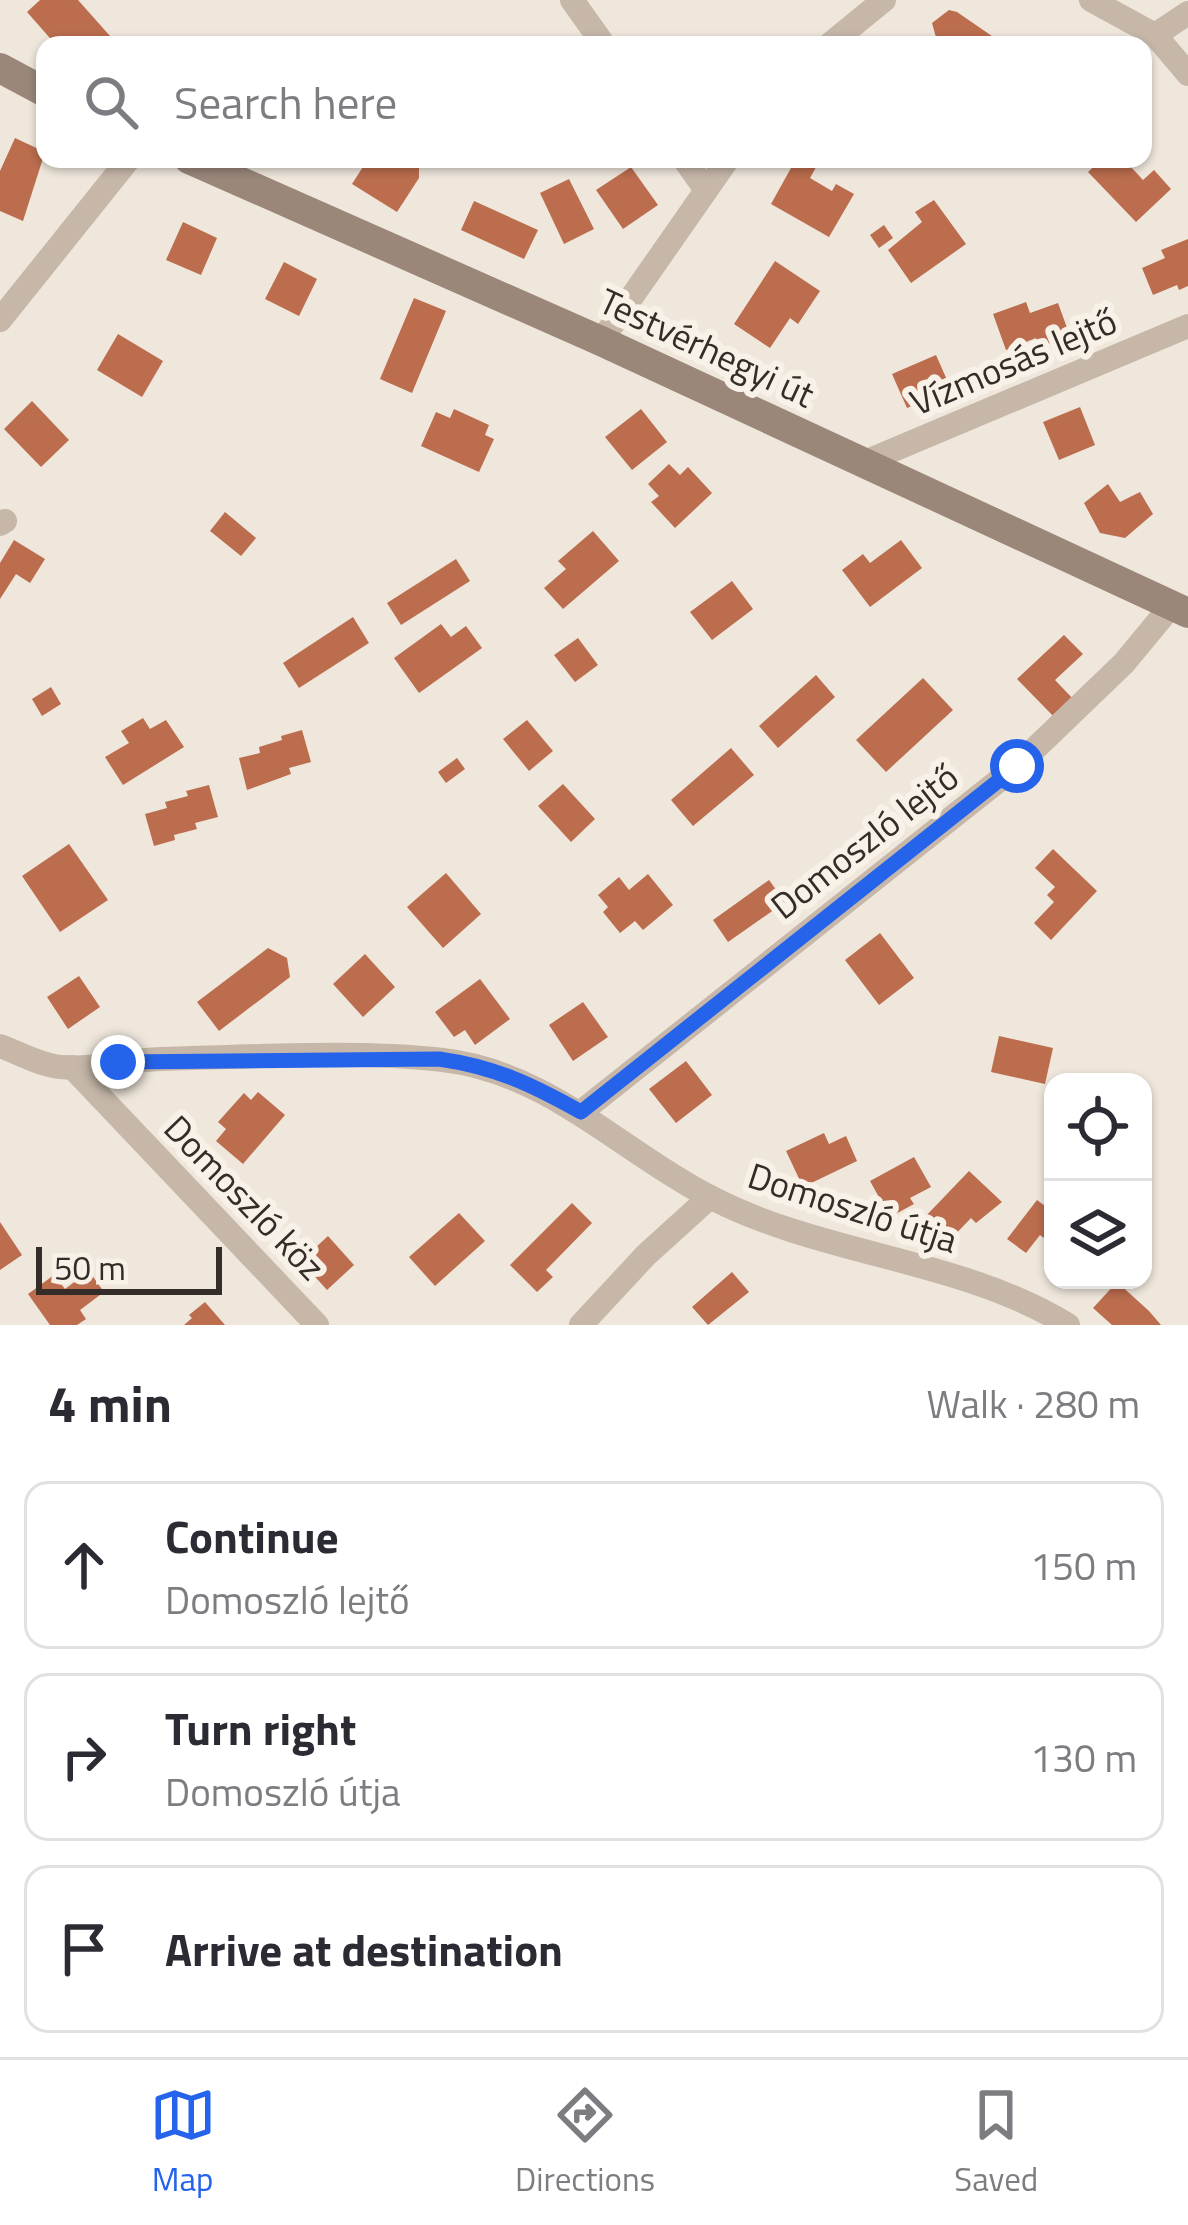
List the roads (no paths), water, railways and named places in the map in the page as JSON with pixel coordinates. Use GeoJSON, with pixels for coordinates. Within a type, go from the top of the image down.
{"type":"FeatureCollection","features":[{"type":"Feature","properties":{"kind":"street"},"geometry":{"type":"LineString","coordinates":[[572,0],[598,36]]}},
{"type":"Feature","properties":{"kind":"street"},"geometry":{"type":"LineString","coordinates":[[1091,0],[1155,35],[1188,74]]}},
{"type":"Feature","properties":{"kind":"street"},"geometry":{"type":"LineString","coordinates":[[839,36],[869,5]]}},
{"type":"Feature","properties":{"kind":"street"},"geometry":{"type":"LineString","coordinates":[[1155,35],[1188,13]]}},
{"type":"Feature","properties":{"kind":"street"},"geometry":{"type":"LineString","coordinates":[[0,68],[36,87]]}},
{"type":"Feature","properties":{"kind":"street"},"geometry":{"type":"LineString","coordinates":[[0,320],[122,168]]}},
{"type":"Feature","properties":{"kind":"street","name":"Testvérhegyi út"},"geometry":{"type":"LineString","coordinates":[[209,168],[601,341],[1180,609]]}},
{"type":"Feature","properties":{"kind":"street"},"geometry":{"type":"LineString","coordinates":[[690,168],[706,190]]}},
{"type":"Feature","properties":{"kind":"street"},"geometry":{"type":"LineString","coordinates":[[601,341],[722,168]]}},
{"type":"Feature","properties":{"kind":"street","name":"Vízmosás lejtő"},"geometry":{"type":"LineString","coordinates":[[865,462],[1188,326]]}},
{"type":"Feature","properties":{"kind":"street","name":"Domoszló lejtő"},"geometry":{"type":"LineString","coordinates":[[581,1112],[1017,766],[1180,609]]}},
{"type":"Feature","properties":{"kind":"street","name":"Domoszló útja"},"geometry":{"type":"LineString","coordinates":[[0,1046],[50,1065],[72,1067],[156,1059],[439,1059],[484,1066],[581,1112],[710,1197],[805,1235],[998,1290],[1068,1325]]}},
{"type":"Feature","properties":{"kind":"street","name":"Domoszló köz"},"geometry":{"type":"LineString","coordinates":[[72,1067],[317,1325]]}},
{"type":"Feature","properties":{"kind":"street"},"geometry":{"type":"LineString","coordinates":[[581,1325],[646,1255],[710,1197]]}}]}
